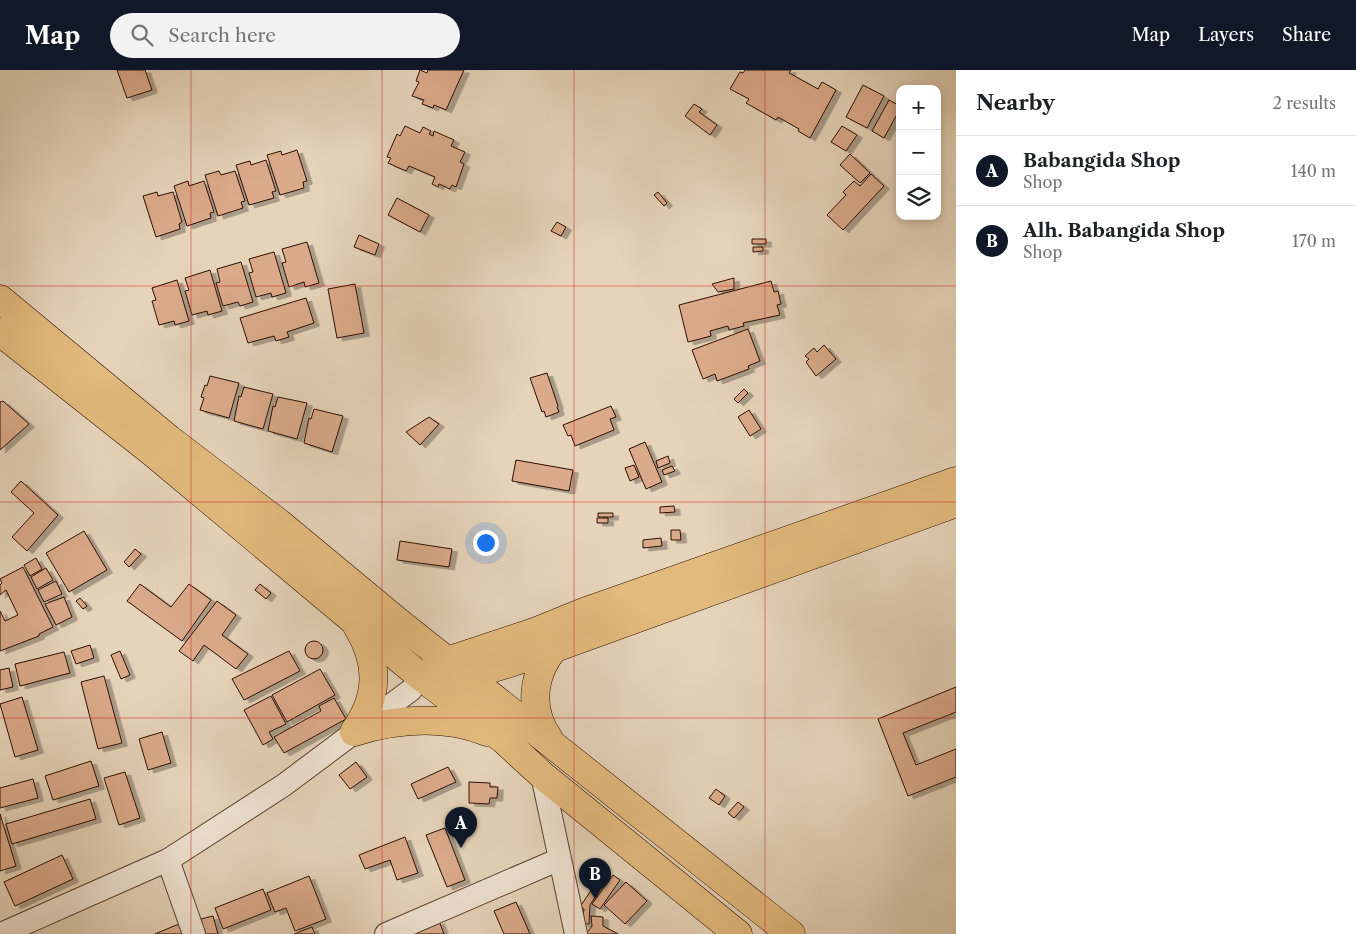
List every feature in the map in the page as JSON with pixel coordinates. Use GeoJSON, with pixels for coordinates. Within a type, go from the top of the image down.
{"type":"FeatureCollection","features":[{"type":"Feature","properties":{"kind":"main road"},"geometry":{"type":"LineString","coordinates":[[0,299],[170,439],[279,523],[457,668],[791,934]]}},
{"type":"Feature","properties":{"kind":"main road"},"geometry":{"type":"LineString","coordinates":[[0,332],[152,452],[349,616],[422,684],[504,740],[542,775],[738,934]]}},
{"type":"Feature","properties":{"kind":"main road"},"geometry":{"type":"LineString","coordinates":[[422,684],[519,637],[956,481]]}},
{"type":"Feature","properties":{"kind":"main road"},"geometry":{"type":"LineString","coordinates":[[457,668],[541,653],[956,503]]}},
{"type":"Feature","properties":{"kind":"main road"},"geometry":{"type":"LineString","coordinates":[[349,616],[361,632],[370,650],[374,675],[369,705],[354,732]]}},
{"type":"Feature","properties":{"kind":"main road"},"geometry":{"type":"LineString","coordinates":[[551,742],[539,721],[535,697],[538,675],[542,665],[555,647]]}},
{"type":"Feature","properties":{"kind":"main road"},"geometry":{"type":"LineString","coordinates":[[354,732],[392,723],[429,721],[463,724],[504,740]]}},
{"type":"Feature","properties":{"kind":"street"},"geometry":{"type":"LineString","coordinates":[[1,934],[168,860],[284,785],[422,684]]}},
{"type":"Feature","properties":{"kind":"street"},"geometry":{"type":"LineString","coordinates":[[542,775],[576,934]]}},
{"type":"Feature","properties":{"kind":"street"},"geometry":{"type":"LineString","coordinates":[[386,934],[560,859]]}},
{"type":"Feature","properties":{"kind":"street"},"geometry":{"type":"LineString","coordinates":[[168,860],[194,934]]}},
{"type":"Feature","properties":{"kind":"building"},"geometry":{"type":"Polygon","coordinates":[[[117,70],[145,70],[152,90],[127,98],[117,70]]]}},
{"type":"Feature","properties":{"kind":"building"},"geometry":{"type":"Polygon","coordinates":[[[420,70],[427,73],[428,70],[464,70],[446,110],[434,105],[433,108],[422,104],[424,100],[412,96],[419,82],[416,81],[420,70]]]}},
{"type":"Feature","properties":{"kind":"building"},"geometry":{"type":"Polygon","coordinates":[[[745,70],[791,70],[789,73],[818,89],[822,82],[836,90],[810,138],[778,117],[776,120],[746,103],[749,99],[730,89],[740,72],[743,73],[745,70]]]}},
{"type":"Feature","properties":{"kind":"building"},"geometry":{"type":"Polygon","coordinates":[[[863,85],[884,96],[867,128],[846,117],[863,85]]]}},
{"type":"Feature","properties":{"kind":"building"},"geometry":{"type":"Polygon","coordinates":[[[889,100],[896,104],[896,116],[884,138],[872,131],[889,100]]]}},
{"type":"Feature","properties":{"kind":"building"},"geometry":{"type":"Polygon","coordinates":[[[694,104],[702,109],[699,112],[717,125],[710,135],[685,116],[694,104]]]}},
{"type":"Feature","properties":{"kind":"building"},"geometry":{"type":"Polygon","coordinates":[[[405,126],[420,133],[423,127],[431,131],[429,134],[433,136],[434,131],[454,140],[451,146],[465,152],[460,162],[464,164],[456,187],[452,185],[450,189],[439,184],[438,187],[432,184],[435,177],[409,166],[406,171],[388,163],[391,158],[387,157],[397,134],[400,136],[405,126]]]}},
{"type":"Feature","properties":{"kind":"building"},"geometry":{"type":"Polygon","coordinates":[[[842,126],[857,135],[846,151],[831,142],[842,126]]]}},
{"type":"Feature","properties":{"kind":"building"},"geometry":{"type":"Polygon","coordinates":[[[297,150],[307,181],[303,182],[304,188],[280,195],[267,155],[281,151],[282,155],[297,150]]]}},
{"type":"Feature","properties":{"kind":"building"},"geometry":{"type":"Polygon","coordinates":[[[850,154],[870,173],[860,183],[840,165],[850,154]]]}},
{"type":"Feature","properties":{"kind":"building"},"geometry":{"type":"Polygon","coordinates":[[[266,160],[276,191],[272,192],[274,198],[249,205],[236,165],[250,161],[251,165],[266,160]]]}},
{"type":"Feature","properties":{"kind":"building"},"geometry":{"type":"Polygon","coordinates":[[[219,171],[221,175],[235,171],[245,201],[241,202],[243,208],[218,216],[205,175],[219,171]]]}},
{"type":"Feature","properties":{"kind":"building"},"geometry":{"type":"Polygon","coordinates":[[[871,174],[884,186],[843,230],[827,215],[846,195],[843,192],[854,181],[860,186],[871,174]]]}},
{"type":"Feature","properties":{"kind":"building"},"geometry":{"type":"Polygon","coordinates":[[[188,181],[189,186],[204,181],[214,212],[210,213],[211,218],[187,226],[174,186],[188,181]]]}},
{"type":"Feature","properties":{"kind":"building"},"geometry":{"type":"Polygon","coordinates":[[[157,192],[158,196],[173,192],[182,222],[179,224],[180,229],[156,237],[143,196],[157,192]]]}},
{"type":"Feature","properties":{"kind":"building"},"geometry":{"type":"Polygon","coordinates":[[[658,192],[667,203],[664,206],[654,195],[658,192]]]}},
{"type":"Feature","properties":{"kind":"building"},"geometry":{"type":"Polygon","coordinates":[[[397,198],[429,215],[420,232],[388,215],[397,198]]]}},
{"type":"Feature","properties":{"kind":"building"},"geometry":{"type":"Polygon","coordinates":[[[557,222],[566,227],[561,236],[551,231],[557,222]]]}},
{"type":"Feature","properties":{"kind":"building"},"geometry":{"type":"Polygon","coordinates":[[[359,235],[379,244],[375,255],[354,247],[359,235]]]}},
{"type":"Feature","properties":{"kind":"building"},"geometry":{"type":"Polygon","coordinates":[[[752,239],[766,239],[766,244],[752,244],[752,239]]]}},
{"type":"Feature","properties":{"kind":"building"},"geometry":{"type":"Polygon","coordinates":[[[307,242],[319,283],[305,287],[304,282],[289,287],[282,263],[286,262],[282,249],[307,242]]]}},
{"type":"Feature","properties":{"kind":"building"},"geometry":{"type":"Polygon","coordinates":[[[753,247],[763,247],[763,251],[753,252],[753,247]]]}},
{"type":"Feature","properties":{"kind":"building"},"geometry":{"type":"Polygon","coordinates":[[[274,252],[286,293],[272,297],[271,293],[256,297],[249,273],[253,272],[249,259],[274,252]]]}},
{"type":"Feature","properties":{"kind":"building"},"geometry":{"type":"Polygon","coordinates":[[[241,262],[253,302],[240,306],[238,302],[223,306],[216,283],[220,282],[217,269],[241,262]]]}},
{"type":"Feature","properties":{"kind":"building"},"geometry":{"type":"Polygon","coordinates":[[[210,270],[222,311],[208,315],[207,311],[192,315],[185,291],[189,290],[185,278],[210,270]]]}},
{"type":"Feature","properties":{"kind":"building"},"geometry":{"type":"Polygon","coordinates":[[[734,278],[734,289],[718,292],[712,284],[734,278]]]}},
{"type":"Feature","properties":{"kind":"building"},"geometry":{"type":"Polygon","coordinates":[[[177,280],[189,321],[175,325],[174,321],[159,325],[152,301],[156,300],[152,288],[177,280]]]}},
{"type":"Feature","properties":{"kind":"building"},"geometry":{"type":"Polygon","coordinates":[[[771,281],[774,292],[778,291],[781,304],[777,305],[780,315],[743,323],[744,326],[729,330],[728,326],[710,331],[711,336],[688,342],[679,305],[771,281]]]}},
{"type":"Feature","properties":{"kind":"building"},"geometry":{"type":"Polygon","coordinates":[[[355,284],[364,333],[337,338],[328,289],[355,284]]]}},
{"type":"Feature","properties":{"kind":"building"},"geometry":{"type":"Polygon","coordinates":[[[306,298],[314,323],[287,332],[289,337],[276,341],[274,336],[248,343],[240,318],[306,298]]]}},
{"type":"Feature","properties":{"kind":"building"},"geometry":{"type":"Polygon","coordinates":[[[748,329],[760,361],[748,366],[749,369],[717,381],[715,374],[703,379],[692,350],[748,329]]]}},
{"type":"Feature","properties":{"kind":"building"},"geometry":{"type":"Polygon","coordinates":[[[824,345],[836,359],[816,376],[806,362],[809,359],[805,356],[814,348],[817,352],[824,345]]]}},
{"type":"Feature","properties":{"kind":"building"},"geometry":{"type":"Polygon","coordinates":[[[547,373],[559,412],[546,417],[544,411],[542,412],[530,378],[547,373]]]}},
{"type":"Feature","properties":{"kind":"building"},"geometry":{"type":"Polygon","coordinates":[[[210,376],[239,383],[229,418],[200,410],[204,398],[201,397],[210,376]]]}},
{"type":"Feature","properties":{"kind":"building"},"geometry":{"type":"Polygon","coordinates":[[[244,387],[273,394],[263,429],[234,421],[239,396],[241,397],[244,387]]]}},
{"type":"Feature","properties":{"kind":"building"},"geometry":{"type":"Polygon","coordinates":[[[744,389],[748,393],[738,403],[734,399],[744,389]]]}},
{"type":"Feature","properties":{"kind":"building"},"geometry":{"type":"Polygon","coordinates":[[[278,397],[307,403],[297,439],[268,431],[273,406],[275,407],[278,397]]]}},
{"type":"Feature","properties":{"kind":"building"},"geometry":{"type":"Polygon","coordinates":[[[3,401],[29,424],[0,450],[0,402],[3,401]]]}},
{"type":"Feature","properties":{"kind":"building"},"geometry":{"type":"Polygon","coordinates":[[[611,406],[616,417],[610,419],[614,430],[575,446],[571,435],[568,436],[563,425],[611,406]]]}},
{"type":"Feature","properties":{"kind":"building"},"geometry":{"type":"Polygon","coordinates":[[[314,409],[343,416],[332,452],[304,443],[309,418],[311,419],[314,409]]]}},
{"type":"Feature","properties":{"kind":"building"},"geometry":{"type":"Polygon","coordinates":[[[749,410],[761,429],[750,436],[738,417],[749,410]]]}},
{"type":"Feature","properties":{"kind":"building"},"geometry":{"type":"Polygon","coordinates":[[[429,417],[439,424],[420,445],[406,432],[429,417]]]}},
{"type":"Feature","properties":{"kind":"building"},"geometry":{"type":"Polygon","coordinates":[[[645,442],[662,482],[646,489],[629,449],[645,442]]]}},
{"type":"Feature","properties":{"kind":"building"},"geometry":{"type":"Polygon","coordinates":[[[668,456],[670,463],[658,468],[656,461],[668,456]]]}},
{"type":"Feature","properties":{"kind":"building"},"geometry":{"type":"Polygon","coordinates":[[[516,460],[573,470],[569,491],[512,481],[516,460]]]}},
{"type":"Feature","properties":{"kind":"building"},"geometry":{"type":"Polygon","coordinates":[[[634,465],[639,477],[630,481],[625,468],[634,465]]]}},
{"type":"Feature","properties":{"kind":"building"},"geometry":{"type":"Polygon","coordinates":[[[672,466],[675,471],[664,475],[662,470],[672,466]]]}},
{"type":"Feature","properties":{"kind":"building"},"geometry":{"type":"Polygon","coordinates":[[[21,481],[58,515],[27,551],[12,537],[34,513],[11,492],[21,481]]]}},
{"type":"Feature","properties":{"kind":"building"},"geometry":{"type":"Polygon","coordinates":[[[674,506],[675,512],[660,513],[660,507],[674,506]]]}},
{"type":"Feature","properties":{"kind":"building"},"geometry":{"type":"Polygon","coordinates":[[[598,513],[613,513],[613,517],[598,517],[598,513]]]}},
{"type":"Feature","properties":{"kind":"building"},"geometry":{"type":"Polygon","coordinates":[[[597,518],[608,518],[608,523],[597,523],[597,518]]]}},
{"type":"Feature","properties":{"kind":"building"},"geometry":{"type":"Polygon","coordinates":[[[671,530],[680,530],[681,540],[671,540],[671,530]]]}},
{"type":"Feature","properties":{"kind":"building"},"geometry":{"type":"Polygon","coordinates":[[[84,531],[107,570],[69,592],[46,553],[84,531]]]}},
{"type":"Feature","properties":{"kind":"building"},"geometry":{"type":"Polygon","coordinates":[[[661,538],[662,546],[643,548],[643,540],[661,538]]]}},
{"type":"Feature","properties":{"kind":"building"},"geometry":{"type":"Polygon","coordinates":[[[400,541],[452,549],[449,567],[397,560],[400,541]]]}},
{"type":"Feature","properties":{"kind":"building"},"geometry":{"type":"Polygon","coordinates":[[[135,549],[141,554],[129,567],[124,562],[135,549]]]}},
{"type":"Feature","properties":{"kind":"building"},"geometry":{"type":"Polygon","coordinates":[[[36,558],[42,569],[30,576],[24,565],[36,558]]]}},
{"type":"Feature","properties":{"kind":"building"},"geometry":{"type":"Polygon","coordinates":[[[23,567],[53,627],[39,634],[39,636],[0,651],[0,611],[5,621],[18,615],[6,590],[0,595],[0,585],[2,583],[0,579],[23,567]]]}},
{"type":"Feature","properties":{"kind":"building"},"geometry":{"type":"Polygon","coordinates":[[[46,568],[53,580],[37,589],[31,577],[46,568]]]}},
{"type":"Feature","properties":{"kind":"building"},"geometry":{"type":"Polygon","coordinates":[[[56,581],[62,594],[44,602],[38,590],[56,581]]]}},
{"type":"Feature","properties":{"kind":"building"},"geometry":{"type":"Polygon","coordinates":[[[140,584],[171,607],[189,584],[211,600],[182,641],[127,601],[140,584]]]}},
{"type":"Feature","properties":{"kind":"building"},"geometry":{"type":"Polygon","coordinates":[[[260,584],[271,593],[266,599],[255,590],[260,584]]]}},
{"type":"Feature","properties":{"kind":"building"},"geometry":{"type":"Polygon","coordinates":[[[64,597],[72,617],[56,625],[45,604],[64,597]]]}},
{"type":"Feature","properties":{"kind":"building"},"geometry":{"type":"Polygon","coordinates":[[[80,598],[87,606],[83,609],[76,601],[80,598]]]}},
{"type":"Feature","properties":{"kind":"building"},"geometry":{"type":"Polygon","coordinates":[[[217,601],[236,615],[222,635],[248,654],[236,669],[204,645],[193,661],[179,651],[217,601]]]}},
{"type":"Feature","properties":{"kind":"building"},"geometry":{"type":"Polygon","coordinates":[[[310,641],[318,641],[323,646],[321,657],[310,659],[305,654],[305,646],[310,641]]]}},
{"type":"Feature","properties":{"kind":"building"},"geometry":{"type":"Polygon","coordinates":[[[90,645],[94,658],[76,664],[71,651],[90,645]]]}},
{"type":"Feature","properties":{"kind":"building"},"geometry":{"type":"Polygon","coordinates":[[[120,651],[130,675],[121,679],[111,655],[120,651]]]}},
{"type":"Feature","properties":{"kind":"building"},"geometry":{"type":"Polygon","coordinates":[[[289,651],[300,671],[244,700],[232,679],[289,651]]]}},
{"type":"Feature","properties":{"kind":"building"},"geometry":{"type":"Polygon","coordinates":[[[64,652],[70,673],[20,686],[15,664],[64,652]]]}},
{"type":"Feature","properties":{"kind":"building"},"geometry":{"type":"Polygon","coordinates":[[[9,668],[13,687],[0,690],[0,670],[9,668]]]}},
{"type":"Feature","properties":{"kind":"building"},"geometry":{"type":"Polygon","coordinates":[[[320,669],[335,695],[287,722],[272,695],[320,669]]]}},
{"type":"Feature","properties":{"kind":"building"},"geometry":{"type":"Polygon","coordinates":[[[104,676],[122,743],[98,749],[81,682],[104,676]]]}},
{"type":"Feature","properties":{"kind":"building"},"geometry":{"type":"Polygon","coordinates":[[[956,687],[956,712],[903,733],[916,765],[956,749],[956,777],[908,796],[878,719],[956,687]]]}},
{"type":"Feature","properties":{"kind":"building"},"geometry":{"type":"Polygon","coordinates":[[[271,696],[286,724],[269,732],[273,739],[263,745],[244,710],[271,696]]]}},
{"type":"Feature","properties":{"kind":"building"},"geometry":{"type":"Polygon","coordinates":[[[22,697],[38,750],[15,757],[0,704],[22,697]]]}},
{"type":"Feature","properties":{"kind":"building"},"geometry":{"type":"Polygon","coordinates":[[[334,698],[346,719],[284,753],[274,737],[321,711],[319,706],[334,698]]]}},
{"type":"Feature","properties":{"kind":"building"},"geometry":{"type":"Polygon","coordinates":[[[162,732],[171,763],[148,770],[139,739],[162,732]]]}},
{"type":"Feature","properties":{"kind":"building"},"geometry":{"type":"Polygon","coordinates":[[[91,761],[99,786],[53,800],[45,776],[91,761]]]}},
{"type":"Feature","properties":{"kind":"building"},"geometry":{"type":"Polygon","coordinates":[[[356,762],[367,777],[350,789],[339,775],[356,762]]]}},
{"type":"Feature","properties":{"kind":"building"},"geometry":{"type":"Polygon","coordinates":[[[448,767],[456,782],[418,799],[411,784],[448,767]]]}},
{"type":"Feature","properties":{"kind":"building"},"geometry":{"type":"Polygon","coordinates":[[[125,772],[140,818],[119,825],[104,778],[125,772]]]}},
{"type":"Feature","properties":{"kind":"building"},"geometry":{"type":"Polygon","coordinates":[[[33,779],[38,798],[0,808],[0,788],[33,779]]]}},
{"type":"Feature","properties":{"kind":"building"},"geometry":{"type":"Polygon","coordinates":[[[469,782],[490,783],[490,787],[498,787],[497,798],[490,798],[489,804],[469,803],[469,782]]]}},
{"type":"Feature","properties":{"kind":"building"},"geometry":{"type":"Polygon","coordinates":[[[716,789],[725,796],[719,805],[709,798],[716,789]]]}},
{"type":"Feature","properties":{"kind":"building"},"geometry":{"type":"Polygon","coordinates":[[[90,799],[96,819],[12,844],[6,824],[90,799]]]}},
{"type":"Feature","properties":{"kind":"building"},"geometry":{"type":"Polygon","coordinates":[[[738,802],[744,807],[734,818],[728,813],[738,802]]]}},
{"type":"Feature","properties":{"kind":"building"},"geometry":{"type":"Polygon","coordinates":[[[0,814],[16,866],[0,871],[0,814]]]}},
{"type":"Feature","properties":{"kind":"building"},"geometry":{"type":"Polygon","coordinates":[[[445,828],[465,880],[447,887],[426,835],[445,828]]]}},
{"type":"Feature","properties":{"kind":"building"},"geometry":{"type":"Polygon","coordinates":[[[405,837],[418,873],[397,880],[390,860],[365,869],[359,855],[405,837]]]}},
{"type":"Feature","properties":{"kind":"building"},"geometry":{"type":"Polygon","coordinates":[[[62,855],[73,879],[15,906],[4,882],[62,855]]]}},
{"type":"Feature","properties":{"kind":"building"},"geometry":{"type":"Polygon","coordinates":[[[613,875],[620,880],[600,909],[592,904],[613,875]]]}},
{"type":"Feature","properties":{"kind":"building"},"geometry":{"type":"Polygon","coordinates":[[[309,876],[326,919],[295,931],[286,908],[275,912],[267,893],[309,876]]]}},
{"type":"Feature","properties":{"kind":"building"},"geometry":{"type":"Polygon","coordinates":[[[600,877],[606,880],[590,905],[589,924],[582,924],[584,909],[580,907],[600,877]]]}},
{"type":"Feature","properties":{"kind":"building"},"geometry":{"type":"Polygon","coordinates":[[[626,882],[647,901],[625,924],[604,905],[626,882]]]}},
{"type":"Feature","properties":{"kind":"building"},"geometry":{"type":"Polygon","coordinates":[[[263,889],[271,910],[223,929],[215,908],[263,889]]]}},
{"type":"Feature","properties":{"kind":"building"},"geometry":{"type":"Polygon","coordinates":[[[516,902],[530,934],[504,934],[494,911],[516,902]]]}},
{"type":"Feature","properties":{"kind":"building"},"geometry":{"type":"Polygon","coordinates":[[[213,916],[218,934],[205,934],[201,919],[213,916]]]}},
{"type":"Feature","properties":{"kind":"building"},"geometry":{"type":"Polygon","coordinates":[[[591,916],[603,917],[603,926],[618,934],[586,934],[592,926],[591,916]]]}},
{"type":"Feature","properties":{"kind":"building"},"geometry":{"type":"Polygon","coordinates":[[[439,921],[444,934],[391,934],[439,921]]]}},
{"type":"Feature","properties":{"kind":"building"},"geometry":{"type":"Polygon","coordinates":[[[183,923],[187,934],[155,934],[174,926],[183,923]]]}},
{"type":"Feature","properties":{"kind":"building"},"geometry":{"type":"Polygon","coordinates":[[[312,927],[315,934],[294,934],[312,927]]]}},
{"type":"Feature","properties":{"kind":"place","name":"Babangida Shop"},"geometry":{"type":"Point","coordinates":[461,848]}},
{"type":"Feature","properties":{"kind":"place","name":"Alh. Babangida Shop"},"geometry":{"type":"Point","coordinates":[595,899]}}]}
